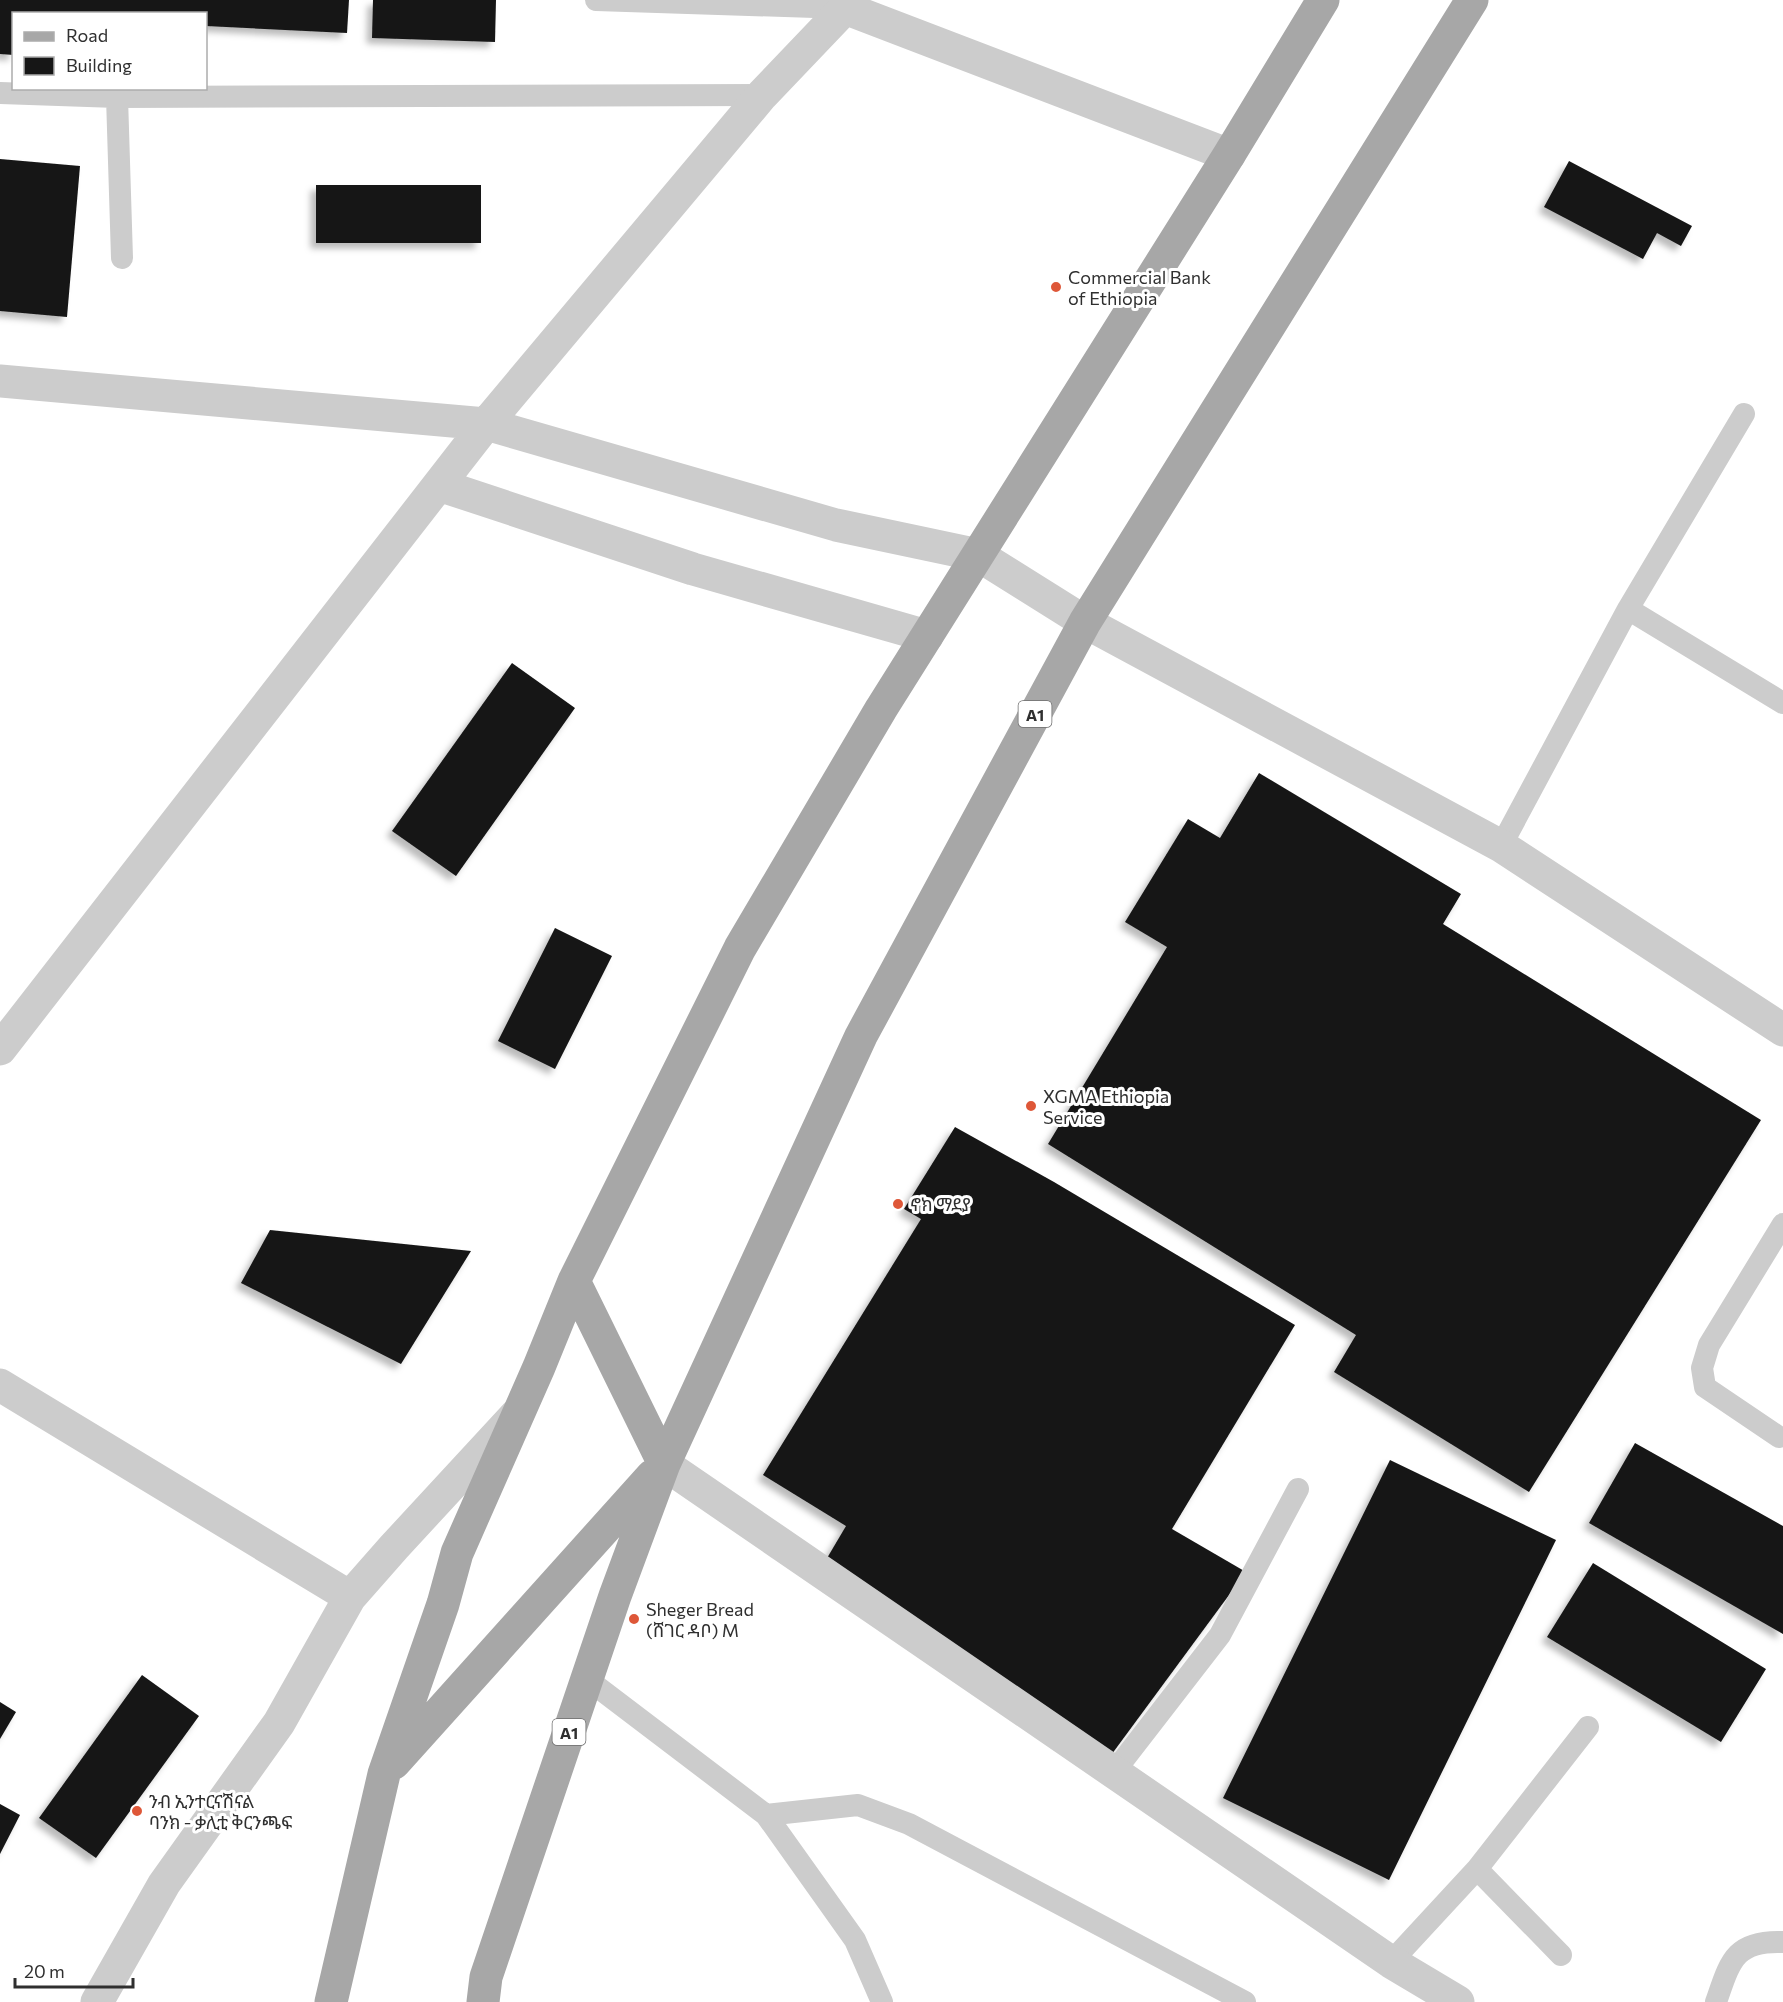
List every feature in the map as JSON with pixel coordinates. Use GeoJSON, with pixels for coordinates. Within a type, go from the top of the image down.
{"type":"FeatureCollection","features":[{"type":"Feature","properties":{"kind":"main road","name":"A1"},"geometry":{"type":"LineString","coordinates":[[331,2002],[384,1774],[443,1604],[457,1553],[573,1281],[740,948],[881,710],[1229,155],[1323,0]]}},
{"type":"Feature","properties":{"kind":"main road","name":"A1"},"geometry":{"type":"LineString","coordinates":[[483,2002],[486,1977],[663,1464],[861,1036],[1085,622],[1472,0]]}},
{"type":"Feature","properties":{"kind":"main road"},"geometry":{"type":"LineString","coordinates":[[573,1281],[663,1464]]}},
{"type":"Feature","properties":{"kind":"main road","name":"A1"},"geometry":{"type":"LineString","coordinates":[[384,1774],[663,1464]]}},
{"type":"Feature","properties":{"kind":"street"},"geometry":{"type":"LineString","coordinates":[[6,1035],[486,424],[762,95],[848,4],[1229,155]]}},
{"type":"Feature","properties":{"kind":"street"},"geometry":{"type":"LineString","coordinates":[[0,381],[486,424],[836,525],[978,555],[1085,622],[1501,846],[1783,1030]]}},
{"type":"Feature","properties":{"kind":"street"},"geometry":{"type":"LineString","coordinates":[[440,485],[693,569],[927,636]]}},
{"type":"Feature","properties":{"kind":"street"},"geometry":{"type":"LineString","coordinates":[[0,1385],[350,1597]]}},
{"type":"Feature","properties":{"kind":"street"},"geometry":{"type":"LineString","coordinates":[[97,2002],[164,1884],[279,1723],[350,1597],[393,1547],[519,1412]]}},
{"type":"Feature","properties":{"kind":"street"},"geometry":{"type":"LineString","coordinates":[[663,1464],[1391,1962],[1458,2002]]}},
{"type":"Feature","properties":{"kind":"lane"},"geometry":{"type":"LineString","coordinates":[[596,0],[848,4]]}},
{"type":"Feature","properties":{"kind":"lane"},"geometry":{"type":"LineString","coordinates":[[0,93],[117,97],[762,95]]}},
{"type":"Feature","properties":{"kind":"lane"},"geometry":{"type":"LineString","coordinates":[[117,97],[122,258]]}},
{"type":"Feature","properties":{"kind":"lane"},"geometry":{"type":"LineString","coordinates":[[1501,846],[1628,609],[1744,414]]}},
{"type":"Feature","properties":{"kind":"lane"},"geometry":{"type":"LineString","coordinates":[[1628,609],[1783,703]]}},
{"type":"Feature","properties":{"kind":"lane"},"geometry":{"type":"LineString","coordinates":[[1779,1437],[1705,1387],[1701,1368],[1709,1345],[1783,1224]]}},
{"type":"Feature","properties":{"kind":"lane"},"geometry":{"type":"LineString","coordinates":[[1114,1772],[1220,1635],[1298,1489]]}},
{"type":"Feature","properties":{"kind":"lane"},"geometry":{"type":"LineString","coordinates":[[587,1679],[766,1815],[855,1940],[884,1999]]}},
{"type":"Feature","properties":{"kind":"lane"},"geometry":{"type":"LineString","coordinates":[[1391,1962],[1478,1869],[1588,1727]]}},
{"type":"Feature","properties":{"kind":"lane"},"geometry":{"type":"LineString","coordinates":[[766,1815],[858,1805],[909,1824],[1245,2002]]}},
{"type":"Feature","properties":{"kind":"lane"},"geometry":{"type":"LineString","coordinates":[[1478,1869],[1561,1955]]}},
{"type":"Feature","properties":{"kind":"lane"},"geometry":{"type":"LineString","coordinates":[[1716,2002],[1729,1964],[1749,1945],[1772,1941],[1783,1942]]}},
{"type":"Feature","properties":{"kind":"building"},"geometry":{"type":"Polygon","coordinates":[[[0,0],[349,0],[347,33],[207,26],[207,12],[12,12],[12,55],[0,54],[0,0]]]}},
{"type":"Feature","properties":{"kind":"building"},"geometry":{"type":"Polygon","coordinates":[[[373,0],[496,0],[495,42],[372,38],[373,0]]]}},
{"type":"Feature","properties":{"kind":"building"},"geometry":{"type":"Polygon","coordinates":[[[0,159],[80,166],[67,317],[0,311],[0,159]]]}},
{"type":"Feature","properties":{"kind":"building"},"geometry":{"type":"Polygon","coordinates":[[[1569,161],[1692,226],[1681,246],[1657,233],[1643,259],[1544,207],[1569,161]]]}},
{"type":"Feature","properties":{"kind":"building"},"geometry":{"type":"Polygon","coordinates":[[[316,185],[481,185],[481,243],[316,243],[316,185]]]}},
{"type":"Feature","properties":{"kind":"building"},"geometry":{"type":"Polygon","coordinates":[[[512,663],[575,708],[456,876],[392,831],[512,663]]]}},
{"type":"Feature","properties":{"kind":"building"},"geometry":{"type":"Polygon","coordinates":[[[1259,773],[1461,894],[1443,924],[1761,1120],[1529,1492],[1334,1372],[1356,1335],[1048,1144],[1167,947],[1125,922],[1188,819],[1220,838],[1259,773]]]}},
{"type":"Feature","properties":{"kind":"building"},"geometry":{"type":"Polygon","coordinates":[[[555,928],[612,956],[555,1069],[498,1041],[555,928]]]}},
{"type":"Feature","properties":{"kind":"building"},"geometry":{"type":"Polygon","coordinates":[[[955,1127],[1054,1182],[1295,1325],[1172,1529],[1246,1572],[1106,1762],[820,1570],[846,1526],[763,1475],[921,1219],[904,1209],[955,1127]]]}},
{"type":"Feature","properties":{"kind":"building"},"geometry":{"type":"Polygon","coordinates":[[[270,1230],[471,1251],[401,1364],[241,1283],[270,1230]]]}},
{"type":"Feature","properties":{"kind":"building"},"geometry":{"type":"Polygon","coordinates":[[[1635,1443],[1783,1526],[1783,1634],[1589,1523],[1635,1443]]]}},
{"type":"Feature","properties":{"kind":"building"},"geometry":{"type":"Polygon","coordinates":[[[1390,1460],[1556,1540],[1389,1880],[1223,1798],[1390,1460]]]}},
{"type":"Feature","properties":{"kind":"building"},"geometry":{"type":"Polygon","coordinates":[[[1593,1563],[1766,1669],[1721,1742],[1547,1637],[1593,1563]]]}},
{"type":"Feature","properties":{"kind":"building"},"geometry":{"type":"Polygon","coordinates":[[[142,1675],[199,1716],[96,1858],[39,1818],[142,1675]]]}},
{"type":"Feature","properties":{"kind":"building"},"geometry":{"type":"Polygon","coordinates":[[[0,1702],[16,1712],[0,1739],[0,1702]]]}},
{"type":"Feature","properties":{"kind":"building"},"geometry":{"type":"Polygon","coordinates":[[[0,1804],[20,1815],[0,1854],[0,1804]]]}},
{"type":"Feature","properties":{"kind":"place","name":"Commercial Bank of Ethiopia"},"geometry":{"type":"Point","coordinates":[1056,287]}},
{"type":"Feature","properties":{"kind":"place","name":"XGMA Ethiopia Service"},"geometry":{"type":"Point","coordinates":[1031,1106]}},
{"type":"Feature","properties":{"kind":"place","name":"ኖክ ማደያ"},"geometry":{"type":"Point","coordinates":[898,1204]}},
{"type":"Feature","properties":{"kind":"place","name":"Sheger Bread (ሸገር ዳቦ) M"},"geometry":{"type":"Point","coordinates":[634,1619]}},
{"type":"Feature","properties":{"kind":"place","name":"ንብ ኢንተርናሽናል ባንክ - ቃሊቲ ቅርንጫፍ"},"geometry":{"type":"Point","coordinates":[137,1811]}}]}
